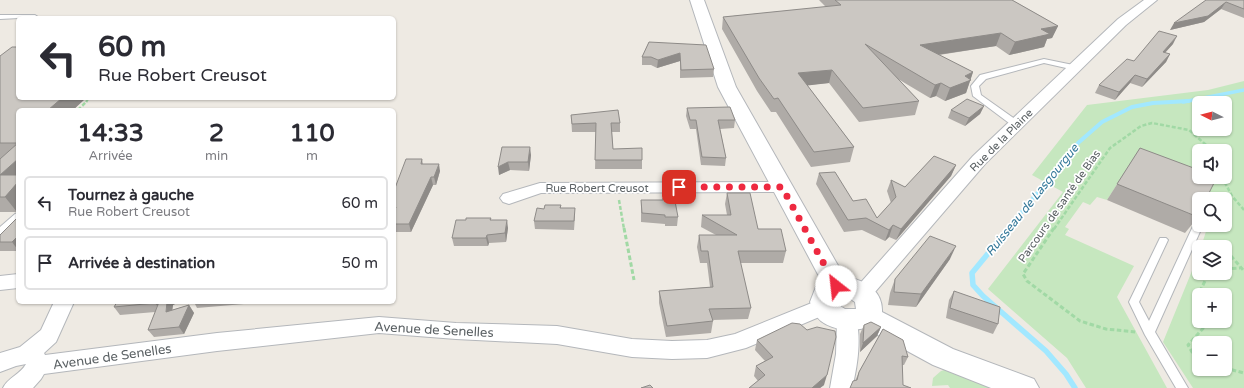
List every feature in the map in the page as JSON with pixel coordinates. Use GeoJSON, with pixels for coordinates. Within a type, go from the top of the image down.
{"type":"FeatureCollection","features":[{"type":"Feature","properties":{"kind":"street"},"geometry":{"type":"LineString","coordinates":[[698,0],[727,87],[782,187],[830,296],[834,315],[859,310],[943,357],[1024,388]]}},
{"type":"Feature","properties":{"kind":"street","name":"Rue de la Plaine"},"geometry":{"type":"LineString","coordinates":[[859,310],[979,160],[1122,22],[1151,0]]}},
{"type":"Feature","properties":{"kind":"street","name":"Rue Robert Creusot"},"geometry":{"type":"LineString","coordinates":[[509,198],[540,188],[782,187]]}},
{"type":"Feature","properties":{"kind":"street"},"geometry":{"type":"LineString","coordinates":[[0,283],[16,281]]}},
{"type":"Feature","properties":{"kind":"street"},"geometry":{"type":"LineString","coordinates":[[830,296],[850,287],[859,310],[848,345],[846,369],[841,388]]}},
{"type":"Feature","properties":{"kind":"street","name":"Avenue de Senelles"},"geometry":{"type":"LineString","coordinates":[[32,359],[49,365],[216,342],[378,325],[456,331],[557,335],[632,348],[672,350],[707,349],[738,342],[830,296]]}},
{"type":"Feature","properties":{"kind":"street"},"geometry":{"type":"LineString","coordinates":[[20,387],[30,378],[32,359],[49,336],[63,304]]}},
{"type":"Feature","properties":{"kind":"street"},"geometry":{"type":"LineString","coordinates":[[0,363],[14,356],[32,359]]}},
{"type":"Feature","properties":{"kind":"lane"},"geometry":{"type":"LineString","coordinates":[[0,17],[16,17]]}},
{"type":"Feature","properties":{"kind":"lane"},"geometry":{"type":"LineString","coordinates":[[1016,124],[977,96],[975,86],[983,77],[1044,61],[1075,68]]}},
{"type":"Feature","properties":{"kind":"lane"},"geometry":{"type":"LineString","coordinates":[[0,232],[16,218]]}},
{"type":"Feature","properties":{"kind":"lane"},"geometry":{"type":"LineString","coordinates":[[1149,332],[1195,232]]}},
{"type":"Feature","properties":{"kind":"lane"},"geometry":{"type":"LineString","coordinates":[[1163,240],[1134,302],[1149,332],[1182,388]]}},
{"type":"Feature","properties":{"kind":"path"},"geometry":{"type":"LineString","coordinates":[[80,108],[87,100]]}},
{"type":"Feature","properties":{"kind":"path","name":"Parcours de santé de Bias"},"geometry":{"type":"LineString","coordinates":[[1149,332],[1130,333],[1106,329],[1080,321],[1027,281],[1023,274],[1090,174],[1110,148],[1141,126],[1152,123],[1175,126],[1189,130],[1205,144]]}},
{"type":"Feature","properties":{"kind":"path"},"geometry":{"type":"LineString","coordinates":[[1226,184],[1232,196],[1244,210]]}},
{"type":"Feature","properties":{"kind":"path"},"geometry":{"type":"LineString","coordinates":[[617,188],[634,280]]}},
{"type":"Feature","properties":{"kind":"path"},"geometry":{"type":"LineString","coordinates":[[1232,257],[1244,271]]}},
{"type":"Feature","properties":{"kind":"path"},"geometry":{"type":"LineString","coordinates":[[1232,269],[1241,268]]}},
{"type":"Feature","properties":{"kind":"path"},"geometry":{"type":"LineString","coordinates":[[1195,336],[1204,328]]}},
{"type":"Feature","properties":{"kind":"path"},"geometry":{"type":"LineString","coordinates":[[1192,340],[1188,345],[1192,352]]}},
{"type":"Feature","properties":{"kind":"path"},"geometry":{"type":"LineString","coordinates":[[1232,370],[1244,373]]}},
{"type":"Feature","properties":{"kind":"green space"},"geometry":{"type":"Polygon","coordinates":[[[1244,81],[1244,388],[1193,388],[1163,342],[1192,271],[1192,280],[1232,280],[1232,240],[1203,240],[1206,232],[1232,232],[1232,192],[1203,192],[1130,164],[1107,200],[1097,197],[1090,205],[1083,202],[1065,227],[1069,229],[1065,235],[1134,266],[1117,297],[1167,388],[1086,388],[1067,358],[988,289],[1063,192],[1032,175],[1087,105],[1208,90],[1244,81]]]}},
{"type":"Feature","properties":{"kind":"green space"},"geometry":{"type":"Polygon","coordinates":[[[951,368],[999,388],[950,388],[948,385],[932,386],[933,378],[941,371],[951,368]]]}},
{"type":"Feature","properties":{"kind":"building"},"geometry":{"type":"Polygon","coordinates":[[[835,0],[1012,0],[1058,26],[1041,29],[1050,34],[1015,42],[1001,33],[920,45],[973,72],[965,76],[971,80],[950,88],[941,83],[935,85],[865,44],[919,101],[863,108],[832,70],[798,73],[854,147],[814,152],[778,98],[774,99],[759,78],[723,17],[841,5],[835,0]]]}},
{"type":"Feature","properties":{"kind":"building"},"geometry":{"type":"Polygon","coordinates":[[[1206,0],[1244,0],[1244,9],[1226,2],[1208,16],[1174,23],[1206,0]]]}},
{"type":"Feature","properties":{"kind":"building"},"geometry":{"type":"Polygon","coordinates":[[[1159,31],[1177,36],[1163,52],[1170,54],[1147,79],[1135,75],[1119,92],[1099,85],[1127,59],[1134,61],[1159,31]]]}},
{"type":"Feature","properties":{"kind":"building"},"geometry":{"type":"Polygon","coordinates":[[[649,42],[706,45],[714,69],[681,70],[680,53],[658,60],[651,57],[642,57],[649,42]]]}},
{"type":"Feature","properties":{"kind":"building"},"geometry":{"type":"Polygon","coordinates":[[[12,47],[16,47],[16,100],[60,100],[50,108],[16,108],[16,143],[0,143],[0,56],[12,47]]]}},
{"type":"Feature","properties":{"kind":"building"},"geometry":{"type":"Polygon","coordinates":[[[967,99],[984,106],[969,118],[951,110],[967,99]]]}},
{"type":"Feature","properties":{"kind":"building"},"geometry":{"type":"Polygon","coordinates":[[[730,107],[735,120],[718,120],[726,158],[702,157],[696,120],[690,120],[687,108],[730,107]]]}},
{"type":"Feature","properties":{"kind":"building"},"geometry":{"type":"Polygon","coordinates":[[[618,110],[620,123],[611,123],[613,149],[642,148],[642,160],[595,160],[596,123],[572,124],[571,115],[618,110]]]}},
{"type":"Feature","properties":{"kind":"building"},"geometry":{"type":"Polygon","coordinates":[[[16,145],[16,161],[0,175],[0,159],[16,145]]]}},
{"type":"Feature","properties":{"kind":"building"},"geometry":{"type":"Polygon","coordinates":[[[502,147],[530,147],[528,162],[508,162],[498,167],[502,147]]]}},
{"type":"Feature","properties":{"kind":"building"},"geometry":{"type":"Polygon","coordinates":[[[1140,148],[1192,167],[1192,184],[1214,184],[1210,192],[1192,192],[1192,215],[1117,184],[1140,148]]]}},
{"type":"Feature","properties":{"kind":"building"},"geometry":{"type":"Polygon","coordinates":[[[934,156],[956,165],[901,229],[893,225],[889,230],[866,218],[848,220],[819,173],[835,172],[853,201],[866,199],[877,218],[896,197],[891,180],[905,187],[934,156]]]}},
{"type":"Feature","properties":{"kind":"building"},"geometry":{"type":"Polygon","coordinates":[[[406,159],[422,159],[421,164],[439,164],[434,177],[431,177],[409,224],[396,224],[396,185],[406,159]]]}},
{"type":"Feature","properties":{"kind":"building"},"geometry":{"type":"Polygon","coordinates":[[[0,175],[16,175],[16,184],[5,197],[0,197],[0,175]]]}},
{"type":"Feature","properties":{"kind":"building"},"geometry":{"type":"Polygon","coordinates":[[[727,193],[750,193],[758,229],[781,229],[786,251],[738,251],[751,308],[709,309],[713,321],[667,326],[659,291],[713,287],[708,251],[701,251],[699,235],[737,235],[702,215],[731,215],[727,193]]]}},
{"type":"Feature","properties":{"kind":"building"},"geometry":{"type":"Polygon","coordinates":[[[674,196],[678,217],[665,217],[665,215],[642,213],[641,200],[663,200],[663,198],[674,196]]]}},
{"type":"Feature","properties":{"kind":"building"},"geometry":{"type":"Polygon","coordinates":[[[545,205],[561,205],[560,208],[575,208],[574,221],[534,221],[537,208],[544,209],[545,205]]]}},
{"type":"Feature","properties":{"kind":"building"},"geometry":{"type":"Polygon","coordinates":[[[466,218],[491,218],[490,220],[507,220],[505,233],[487,235],[486,238],[452,238],[456,220],[466,220],[466,218]]]}},
{"type":"Feature","properties":{"kind":"building"},"geometry":{"type":"Polygon","coordinates":[[[16,219],[16,238],[12,242],[0,242],[0,235],[16,219]]]}},
{"type":"Feature","properties":{"kind":"building"},"geometry":{"type":"Polygon","coordinates":[[[930,236],[956,246],[921,294],[894,292],[895,279],[930,236]]]}},
{"type":"Feature","properties":{"kind":"building"},"geometry":{"type":"Polygon","coordinates":[[[954,291],[1000,307],[998,324],[950,308],[954,291]]]}},
{"type":"Feature","properties":{"kind":"building"},"geometry":{"type":"Polygon","coordinates":[[[116,304],[145,304],[114,307],[116,304]]]}},
{"type":"Feature","properties":{"kind":"building"},"geometry":{"type":"Polygon","coordinates":[[[158,304],[167,304],[166,312],[189,305],[179,327],[148,330],[158,304]]]}},
{"type":"Feature","properties":{"kind":"building"},"geometry":{"type":"Polygon","coordinates":[[[871,322],[881,327],[863,343],[864,325],[871,322]]]}},
{"type":"Feature","properties":{"kind":"building"},"geometry":{"type":"Polygon","coordinates":[[[792,323],[800,324],[807,330],[817,327],[835,331],[836,337],[827,375],[812,388],[749,388],[765,375],[756,366],[773,357],[757,340],[792,323]]]}},
{"type":"Feature","properties":{"kind":"building"},"geometry":{"type":"Polygon","coordinates":[[[883,329],[903,340],[908,357],[902,356],[903,385],[911,388],[850,388],[853,381],[857,380],[859,372],[883,329]]]}},
{"type":"Feature","properties":{"kind":"building"},"geometry":{"type":"Polygon","coordinates":[[[650,385],[653,388],[641,388],[650,385]]]}},
{"type":"Feature","properties":{"kind":"waterway","name":"Ruisseau de Lasgourgue"},"geometry":{"type":"LineString","coordinates":[[1188,101],[1244,90]]}},
{"type":"Feature","properties":{"kind":"waterway","name":"Ruisseau de Lasgourgue"},"geometry":{"type":"LineString","coordinates":[[1008,229],[1078,143],[1102,122],[1132,107],[1153,103],[1188,101]]}},
{"type":"Feature","properties":{"kind":"waterway","name":"Ruisseau de Lasgourgue"},"geometry":{"type":"LineString","coordinates":[[1183,102],[1188,101]]}},
{"type":"Feature","properties":{"kind":"waterway","name":"Ruisseau de Lasgourgue"},"geometry":{"type":"LineString","coordinates":[[1009,228],[972,273],[973,285],[983,296],[1046,351],[1066,374],[1075,388]]}},
{"type":"Feature","properties":{"kind":"route"},"geometry":{"type":"LineString","coordinates":[[679,187],[782,187],[836,286]]}}]}
